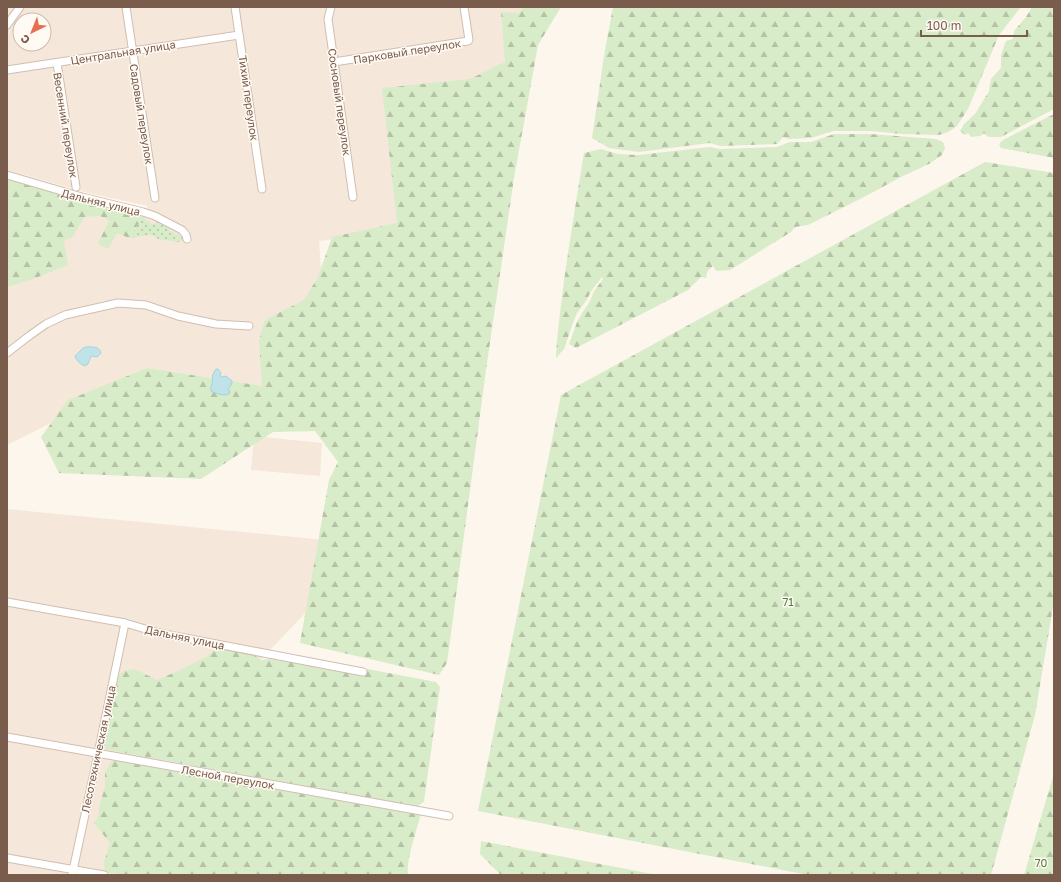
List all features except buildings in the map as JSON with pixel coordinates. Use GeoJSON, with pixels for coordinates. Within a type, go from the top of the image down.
{"type":"FeatureCollection","features":[{"type":"Feature","properties":{"kind":"street"},"geometry":{"type":"LineString","coordinates":[[7,25],[20,7]]}},
{"type":"Feature","properties":{"kind":"street","name":"Садовый переулок"},"geometry":{"type":"LineString","coordinates":[[126,7],[155,198]]}},
{"type":"Feature","properties":{"kind":"street","name":"Тихий переулок"},"geometry":{"type":"LineString","coordinates":[[235,7],[262,189]]}},
{"type":"Feature","properties":{"kind":"street","name":"Сосновый переулок"},"geometry":{"type":"LineString","coordinates":[[331,7],[328,19],[353,197]]}},
{"type":"Feature","properties":{"kind":"street","name":"Парковый переулок"},"geometry":{"type":"LineString","coordinates":[[334,62],[468,42],[469,40],[464,7]]}},
{"type":"Feature","properties":{"kind":"street","name":"Центральная улица"},"geometry":{"type":"LineString","coordinates":[[7,70],[239,35]]}},
{"type":"Feature","properties":{"kind":"street","name":"Весенний переулок"},"geometry":{"type":"LineString","coordinates":[[57,63],[76,186]]}},
{"type":"Feature","properties":{"kind":"street","name":"Дальняя улица"},"geometry":{"type":"LineString","coordinates":[[7,175],[82,197],[144,212],[182,230],[187,239]]}},
{"type":"Feature","properties":{"kind":"street"},"geometry":{"type":"LineString","coordinates":[[7,353],[46,324],[65,315],[118,303],[146,305],[178,316],[216,324],[249,326]]}},
{"type":"Feature","properties":{"kind":"street","name":"Дальняя улица"},"geometry":{"type":"LineString","coordinates":[[7,602],[124,623],[159,633],[363,672]]}},
{"type":"Feature","properties":{"kind":"street","name":"Лесотехническая улица"},"geometry":{"type":"LineString","coordinates":[[72,872],[98,754],[124,623]]}},
{"type":"Feature","properties":{"kind":"street","name":"Лесной переулок"},"geometry":{"type":"LineString","coordinates":[[7,737],[449,816]]}},
{"type":"Feature","properties":{"kind":"street"},"geometry":{"type":"LineString","coordinates":[[7,858],[72,872],[104,875]]}},
{"type":"Feature","properties":{"kind":"shaded area"},"geometry":{"type":"Polygon","coordinates":[[[7,7],[551,7],[552,19],[502,26],[510,80],[406,231],[319,241],[322,282],[264,388],[145,376],[7,445],[7,178],[141,216],[148,206],[88,193],[7,170],[7,7]]]}},
{"type":"Feature","properties":{"kind":"shaded area"},"geometry":{"type":"Polygon","coordinates":[[[254,436],[322,443],[320,476],[251,470],[254,436]]]}},
{"type":"Feature","properties":{"kind":"shaded area"},"geometry":{"type":"Polygon","coordinates":[[[7,509],[335,541],[328,589],[154,772],[126,875],[7,875],[7,509]]]}},
{"type":"Feature","properties":{"kind":"green space"},"geometry":{"type":"Polygon","coordinates":[[[524,7],[561,7],[538,45],[514,178],[486,370],[447,663],[439,675],[300,643],[329,480],[338,462],[315,431],[273,432],[201,479],[59,473],[41,437],[68,400],[147,368],[262,386],[259,341],[265,320],[304,300],[318,277],[332,237],[397,223],[382,88],[470,79],[505,62],[501,12],[519,13],[524,7]]]}},
{"type":"Feature","properties":{"kind":"green space"},"geometry":{"type":"Polygon","coordinates":[[[613,7],[1021,7],[999,35],[968,109],[957,126],[948,132],[939,135],[871,131],[833,131],[811,138],[789,139],[783,137],[777,144],[720,146],[710,143],[639,152],[609,148],[592,138],[613,7]]]}},
{"type":"Feature","properties":{"kind":"green space"},"geometry":{"type":"Polygon","coordinates":[[[1032,7],[1054,7],[1054,109],[1001,137],[989,137],[984,133],[980,136],[971,137],[968,133],[965,135],[960,131],[964,124],[975,114],[989,91],[991,79],[1001,68],[1001,55],[1006,41],[1013,39],[1014,31],[1032,7]]]}},
{"type":"Feature","properties":{"kind":"green space"},"geometry":{"type":"Polygon","coordinates":[[[1054,114],[1054,158],[1001,148],[999,144],[1003,140],[1054,114]]]}},
{"type":"Feature","properties":{"kind":"green space"},"geometry":{"type":"Polygon","coordinates":[[[834,134],[871,134],[936,139],[943,142],[945,148],[942,155],[929,164],[808,225],[795,227],[791,232],[730,270],[716,271],[713,266],[707,272],[706,278],[701,277],[688,290],[576,348],[569,344],[577,322],[590,301],[594,291],[603,279],[602,277],[577,313],[564,349],[556,358],[564,281],[584,153],[601,149],[618,154],[638,155],[710,147],[720,149],[777,147],[790,142],[811,142],[834,134]]]}},
{"type":"Feature","properties":{"kind":"green space","name":"71"},"geometry":{"type":"Polygon","coordinates":[[[985,162],[1054,173],[1054,601],[1035,715],[991,875],[808,875],[478,811],[561,395],[985,162]]]}},
{"type":"Feature","properties":{"kind":"green space"},"geometry":{"type":"Polygon","coordinates":[[[7,178],[142,216],[141,221],[129,238],[117,233],[108,249],[98,244],[109,220],[100,216],[84,217],[73,237],[64,241],[68,265],[33,279],[7,287],[7,178]]]}},
{"type":"Feature","properties":{"kind":"green space"},"geometry":{"type":"Polygon","coordinates":[[[142,216],[151,224],[156,223],[157,220],[170,227],[169,230],[182,237],[182,241],[178,242],[158,239],[151,235],[129,238],[141,221],[142,216]]]}},
{"type":"Feature","properties":{"kind":"green space"},"geometry":{"type":"Polygon","coordinates":[[[220,645],[246,648],[261,660],[273,658],[283,653],[436,682],[440,687],[424,801],[417,807],[104,749],[98,739],[104,705],[114,682],[120,674],[124,671],[135,669],[157,680],[208,656],[220,645]]]}},
{"type":"Feature","properties":{"kind":"green space"},"geometry":{"type":"Polygon","coordinates":[[[118,760],[421,814],[410,853],[408,875],[127,875],[105,872],[104,862],[110,843],[94,823],[99,815],[99,807],[105,787],[105,773],[111,762],[118,760]]]}},
{"type":"Feature","properties":{"kind":"green space","name":"70"},"geometry":{"type":"Polygon","coordinates":[[[1054,773],[1054,875],[1024,875],[1054,773]]]}},
{"type":"Feature","properties":{"kind":"green space"},"geometry":{"type":"Polygon","coordinates":[[[481,841],[658,875],[501,875],[480,854],[481,841]]]}},
{"type":"Feature","properties":{"kind":"water"},"geometry":{"type":"Polygon","coordinates":[[[83,348],[97,348],[101,353],[97,357],[91,356],[88,364],[85,366],[76,359],[75,356],[83,348]]]}},
{"type":"Feature","properties":{"kind":"water"},"geometry":{"type":"Polygon","coordinates":[[[216,369],[218,369],[221,373],[220,376],[226,376],[232,381],[228,390],[230,393],[226,395],[221,395],[211,391],[213,380],[212,376],[216,369]]]}}]}
